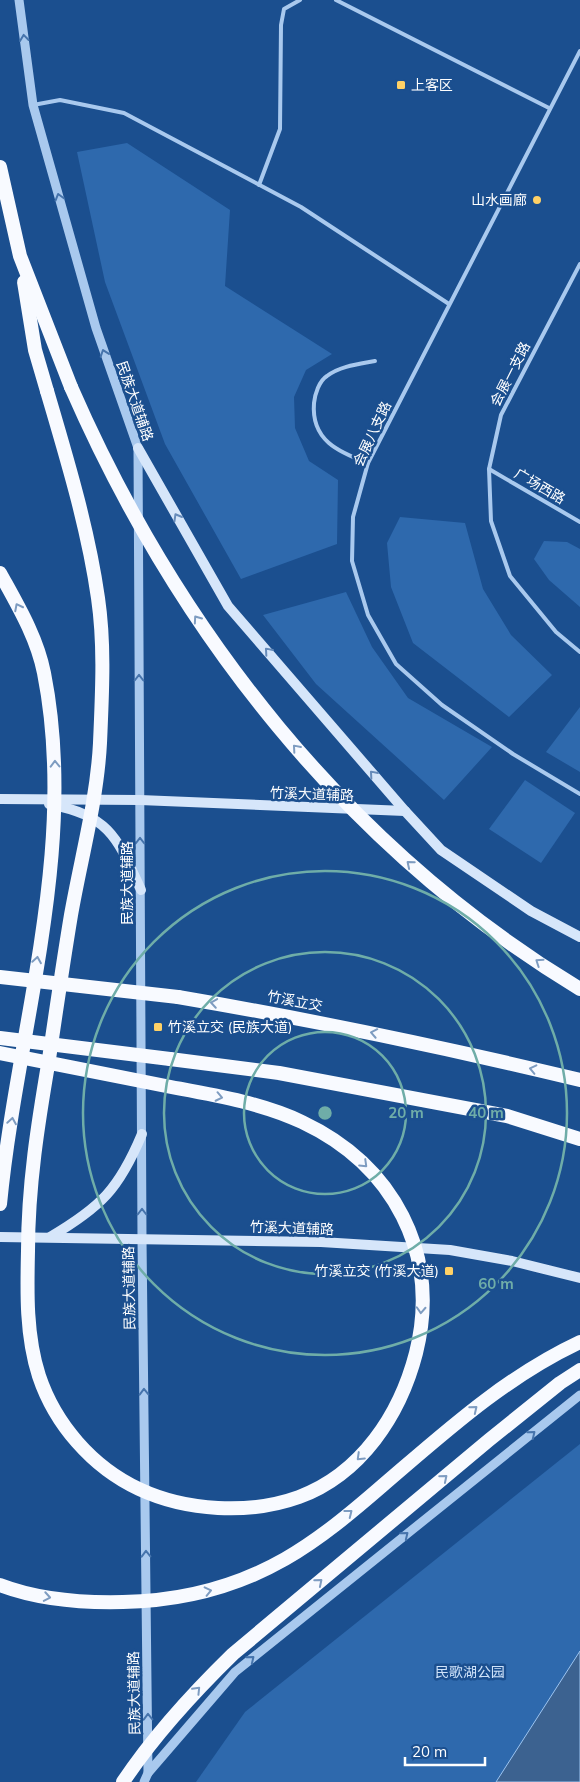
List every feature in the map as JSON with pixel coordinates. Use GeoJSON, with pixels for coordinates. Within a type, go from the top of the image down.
{"type":"FeatureCollection","features":[{"type":"Feature","properties":{"kind":"highway"},"geometry":{"type":"LineString","coordinates":[[0,167],[20,256],[35,350],[79,507],[97,592],[102,657],[102,704],[94,791],[71,914],[52,1038],[50,1048],[49,1057],[47,1067],[35,1143],[28,1233],[29,1318],[32,1351],[40,1380],[69,1433],[112,1474],[160,1499],[188,1506],[226,1508],[286,1502],[330,1483],[368,1450],[391,1416],[406,1382],[417,1349],[422,1281],[417,1254],[408,1226],[379,1179],[354,1155],[299,1121],[231,1100],[187,1090],[66,1066],[57,1064],[48,1062],[28,1058],[0,1052]]}},
{"type":"Feature","properties":{"kind":"highway"},"geometry":{"type":"LineString","coordinates":[[20,256],[71,386],[108,468],[164,569],[226,660],[282,733],[326,782],[396,852],[512,944],[580,989]]}},
{"type":"Feature","properties":{"kind":"highway"},"geometry":{"type":"LineString","coordinates":[[0,573],[33,637],[44,672],[54,750],[55,779],[50,869],[0,1204]]}},
{"type":"Feature","properties":{"kind":"highway","name":"竹溪立交"},"geometry":{"type":"LineString","coordinates":[[0,977],[178,997],[286,1015],[419,1042],[580,1080]]}},
{"type":"Feature","properties":{"kind":"highway"},"geometry":{"type":"LineString","coordinates":[[0,1038],[279,1073],[506,1116],[580,1139]]}},
{"type":"Feature","properties":{"kind":"highway"},"geometry":{"type":"LineString","coordinates":[[0,1585],[43,1597],[74,1602],[136,1602],[177,1598],[214,1590],[251,1576],[286,1559],[327,1531],[505,1385],[580,1342]]}},
{"type":"Feature","properties":{"kind":"highway"},"geometry":{"type":"LineString","coordinates":[[123,1782],[162,1728],[197,1689],[233,1654],[495,1435],[560,1382],[580,1370]]}},
{"type":"Feature","properties":{"kind":"main road"},"geometry":{"type":"LineString","coordinates":[[138,448],[228,606],[405,811],[441,850],[531,911],[580,937]]}},
{"type":"Feature","properties":{"kind":"main road","name":"竹溪大道辅路"},"geometry":{"type":"LineString","coordinates":[[0,799],[140,800],[405,811]]}},
{"type":"Feature","properties":{"kind":"main road"},"geometry":{"type":"LineString","coordinates":[[23,799],[76,809],[108,828],[122,850],[141,890]]}},
{"type":"Feature","properties":{"kind":"main road"},"geometry":{"type":"LineString","coordinates":[[49,1238],[78,1220],[113,1190],[129,1166],[142,1134]]}},
{"type":"Feature","properties":{"kind":"main road","name":"竹溪大道辅路"},"geometry":{"type":"LineString","coordinates":[[0,1237],[321,1242],[450,1250],[512,1261],[580,1278]]}},
{"type":"Feature","properties":{"kind":"street","name":"民族大道辅路"},"geometry":{"type":"LineString","coordinates":[[20,0],[33,105],[96,328],[138,448],[146,1778]]}},
{"type":"Feature","properties":{"kind":"street"},"geometry":{"type":"LineString","coordinates":[[146,1778],[235,1672],[580,1395]]}},
{"type":"Feature","properties":{"kind":"lane"},"geometry":{"type":"LineString","coordinates":[[259,185],[280,129],[281,25],[284,9],[300,0]]}},
{"type":"Feature","properties":{"kind":"lane"},"geometry":{"type":"LineString","coordinates":[[336,0],[549,108]]}},
{"type":"Feature","properties":{"kind":"lane","name":"会展八支路"},"geometry":{"type":"LineString","coordinates":[[580,51],[368,463],[353,517],[352,561],[368,616],[396,664],[442,705],[513,754],[580,794]]}},
{"type":"Feature","properties":{"kind":"lane"},"geometry":{"type":"LineString","coordinates":[[33,105],[60,100],[124,113],[300,207],[449,304]]}},
{"type":"Feature","properties":{"kind":"lane","name":"会展一支路"},"geometry":{"type":"LineString","coordinates":[[580,264],[501,415],[489,469],[491,521],[510,576],[556,632],[580,652]]}},
{"type":"Feature","properties":{"kind":"lane"},"geometry":{"type":"LineString","coordinates":[[368,463],[342,453],[320,436],[313,415],[315,394],[325,376],[341,368],[375,361]]}},
{"type":"Feature","properties":{"kind":"lane","name":"广场西路"},"geometry":{"type":"LineString","coordinates":[[489,469],[580,522]]}},
{"type":"Feature","properties":{"kind":"green space"},"geometry":{"type":"Polygon","coordinates":[[[127,143],[230,210],[225,286],[332,354],[306,370],[294,397],[295,428],[309,461],[338,480],[337,544],[241,579],[165,444],[105,282],[77,152],[127,143]]]}},
{"type":"Feature","properties":{"kind":"green space"},"geometry":{"type":"Polygon","coordinates":[[[400,517],[465,523],[483,589],[511,635],[552,675],[509,717],[413,643],[391,587],[387,543],[400,517]]]}},
{"type":"Feature","properties":{"kind":"green space"},"geometry":{"type":"Polygon","coordinates":[[[544,541],[567,542],[580,549],[580,607],[549,580],[534,559],[544,541]]]}},
{"type":"Feature","properties":{"kind":"green space"},"geometry":{"type":"Polygon","coordinates":[[[346,592],[372,647],[408,698],[492,747],[444,800],[316,684],[263,615],[346,592]]]}},
{"type":"Feature","properties":{"kind":"green space"},"geometry":{"type":"Polygon","coordinates":[[[580,707],[580,772],[546,752],[580,707]]]}},
{"type":"Feature","properties":{"kind":"green space"},"geometry":{"type":"Polygon","coordinates":[[[525,780],[575,813],[541,863],[489,829],[525,780]]]}},
{"type":"Feature","properties":{"kind":"green space","name":"民歌湖公园"},"geometry":{"type":"Polygon","coordinates":[[[580,1444],[580,1782],[196,1782],[245,1712],[580,1444]]]}},
{"type":"Feature","properties":{"kind":"shaded area"},"geometry":{"type":"Polygon","coordinates":[[[580,1651],[580,1782],[496,1782],[580,1651]]]}},
{"type":"Feature","properties":{"kind":"place","name":"上客区"},"geometry":{"type":"Point","coordinates":[401,85]}},
{"type":"Feature","properties":{"kind":"place","name":"山水画廊"},"geometry":{"type":"Point","coordinates":[537,200]}},
{"type":"Feature","properties":{"kind":"place","name":"竹溪立交 (民族大道)"},"geometry":{"type":"Point","coordinates":[158,1027]}},
{"type":"Feature","properties":{"kind":"place","name":"竹溪立交 (竹溪大道)"},"geometry":{"type":"Point","coordinates":[449,1271]}}]}
